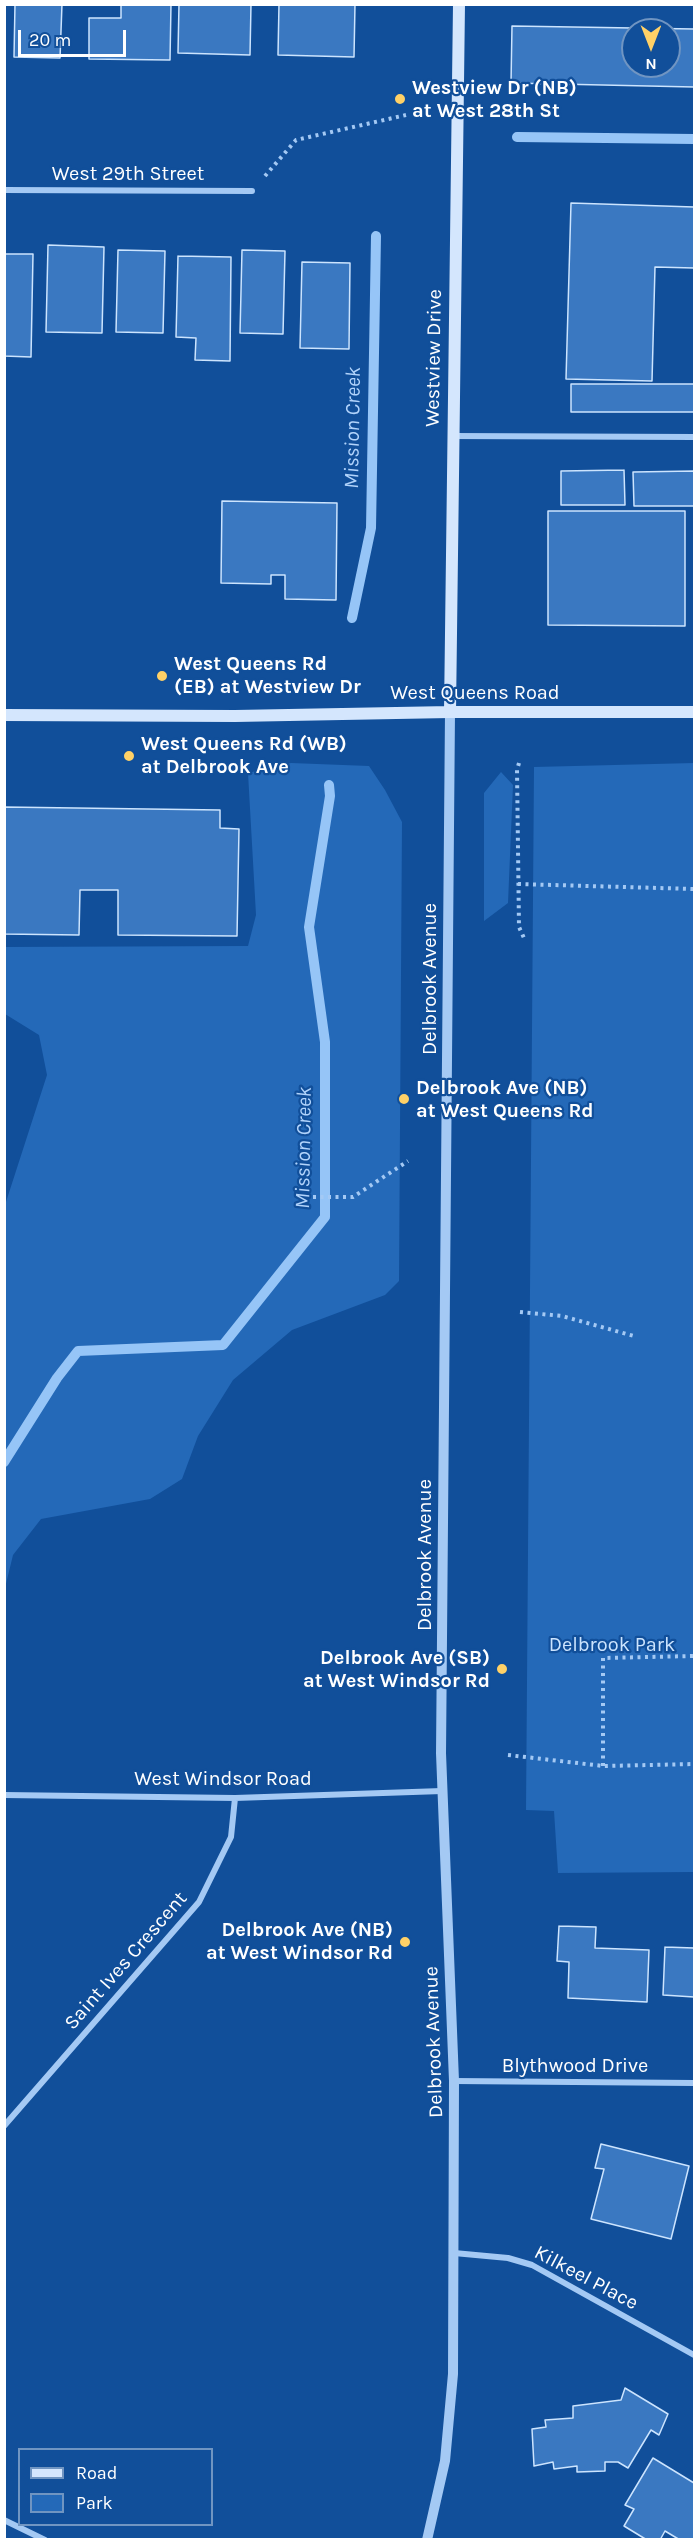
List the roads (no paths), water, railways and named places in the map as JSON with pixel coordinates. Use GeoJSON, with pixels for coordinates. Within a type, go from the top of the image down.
{"type":"FeatureCollection","features":[{"type":"Feature","properties":{"kind":"main road","name":"Westview Drive"},"geometry":{"type":"LineString","coordinates":[[450,712],[459,4]]}},
{"type":"Feature","properties":{"kind":"main road","name":"West Queens Road"},"geometry":{"type":"LineString","coordinates":[[4,715],[235,716],[450,712],[694,712]]}},
{"type":"Feature","properties":{"kind":"street","name":"West 29th Street"},"geometry":{"type":"LineString","coordinates":[[4,189],[252,191]]}},
{"type":"Feature","properties":{"kind":"street"},"geometry":{"type":"LineString","coordinates":[[452,436],[694,437]]}},
{"type":"Feature","properties":{"kind":"street","name":"Delbrook Avenue"},"geometry":{"type":"LineString","coordinates":[[427,2540],[445,2461],[451,2395],[454,2253],[454,2081],[442,1791],[450,712]]}},
{"type":"Feature","properties":{"kind":"street","name":"West Windsor Road"},"geometry":{"type":"LineString","coordinates":[[4,1795],[235,1798],[442,1791]]}},
{"type":"Feature","properties":{"kind":"street","name":"Saint Ives Crescent"},"geometry":{"type":"LineString","coordinates":[[4,2126],[199,1902],[231,1837],[235,1798]]}},
{"type":"Feature","properties":{"kind":"street","name":"Blythwood Drive"},"geometry":{"type":"LineString","coordinates":[[454,2081],[694,2083]]}},
{"type":"Feature","properties":{"kind":"street","name":"Kilkeel Place"},"geometry":{"type":"LineString","coordinates":[[454,2253],[508,2258],[532,2265],[694,2355]]}},
{"type":"Feature","properties":{"kind":"street"},"geometry":{"type":"LineString","coordinates":[[4,2520],[45,2540]]}},
{"type":"Feature","properties":{"kind":"waterway","name":"Mission Creek"},"geometry":{"type":"LineString","coordinates":[[517,137],[694,139]]}},
{"type":"Feature","properties":{"kind":"waterway","name":"Mission Creek"},"geometry":{"type":"LineString","coordinates":[[352,618],[371,528],[376,236]]}},
{"type":"Feature","properties":{"kind":"waterway","name":"Mission Creek"},"geometry":{"type":"LineString","coordinates":[[4,1462],[57,1378],[78,1351],[223,1345],[325,1217],[325,1042],[309,927],[330,796],[329,785]]}},
{"type":"Feature","properties":{"kind":"place","name":"Westview Dr (NB) at West 28th St"},"geometry":{"type":"Point","coordinates":[400,99]}},
{"type":"Feature","properties":{"kind":"place","name":"West Queens Rd (EB) at Westview Dr"},"geometry":{"type":"Point","coordinates":[162,676]}},
{"type":"Feature","properties":{"kind":"place","name":"West Queens Rd (WB) at Delbrook Ave"},"geometry":{"type":"Point","coordinates":[129,756]}},
{"type":"Feature","properties":{"kind":"place","name":"Delbrook Ave (NB) at West Queens Rd"},"geometry":{"type":"Point","coordinates":[404,1099]}},
{"type":"Feature","properties":{"kind":"place","name":"Delbrook Ave (SB) at West Windsor Rd"},"geometry":{"type":"Point","coordinates":[502,1669]}},
{"type":"Feature","properties":{"kind":"place","name":"Delbrook Ave (NB) at West Windsor Rd"},"geometry":{"type":"Point","coordinates":[405,1942]}},
{"type":"Feature","properties":{"kind":"park label","name":"Delbrook Park"},"geometry":{"type":"Point","coordinates":[612,1645]}}]}
